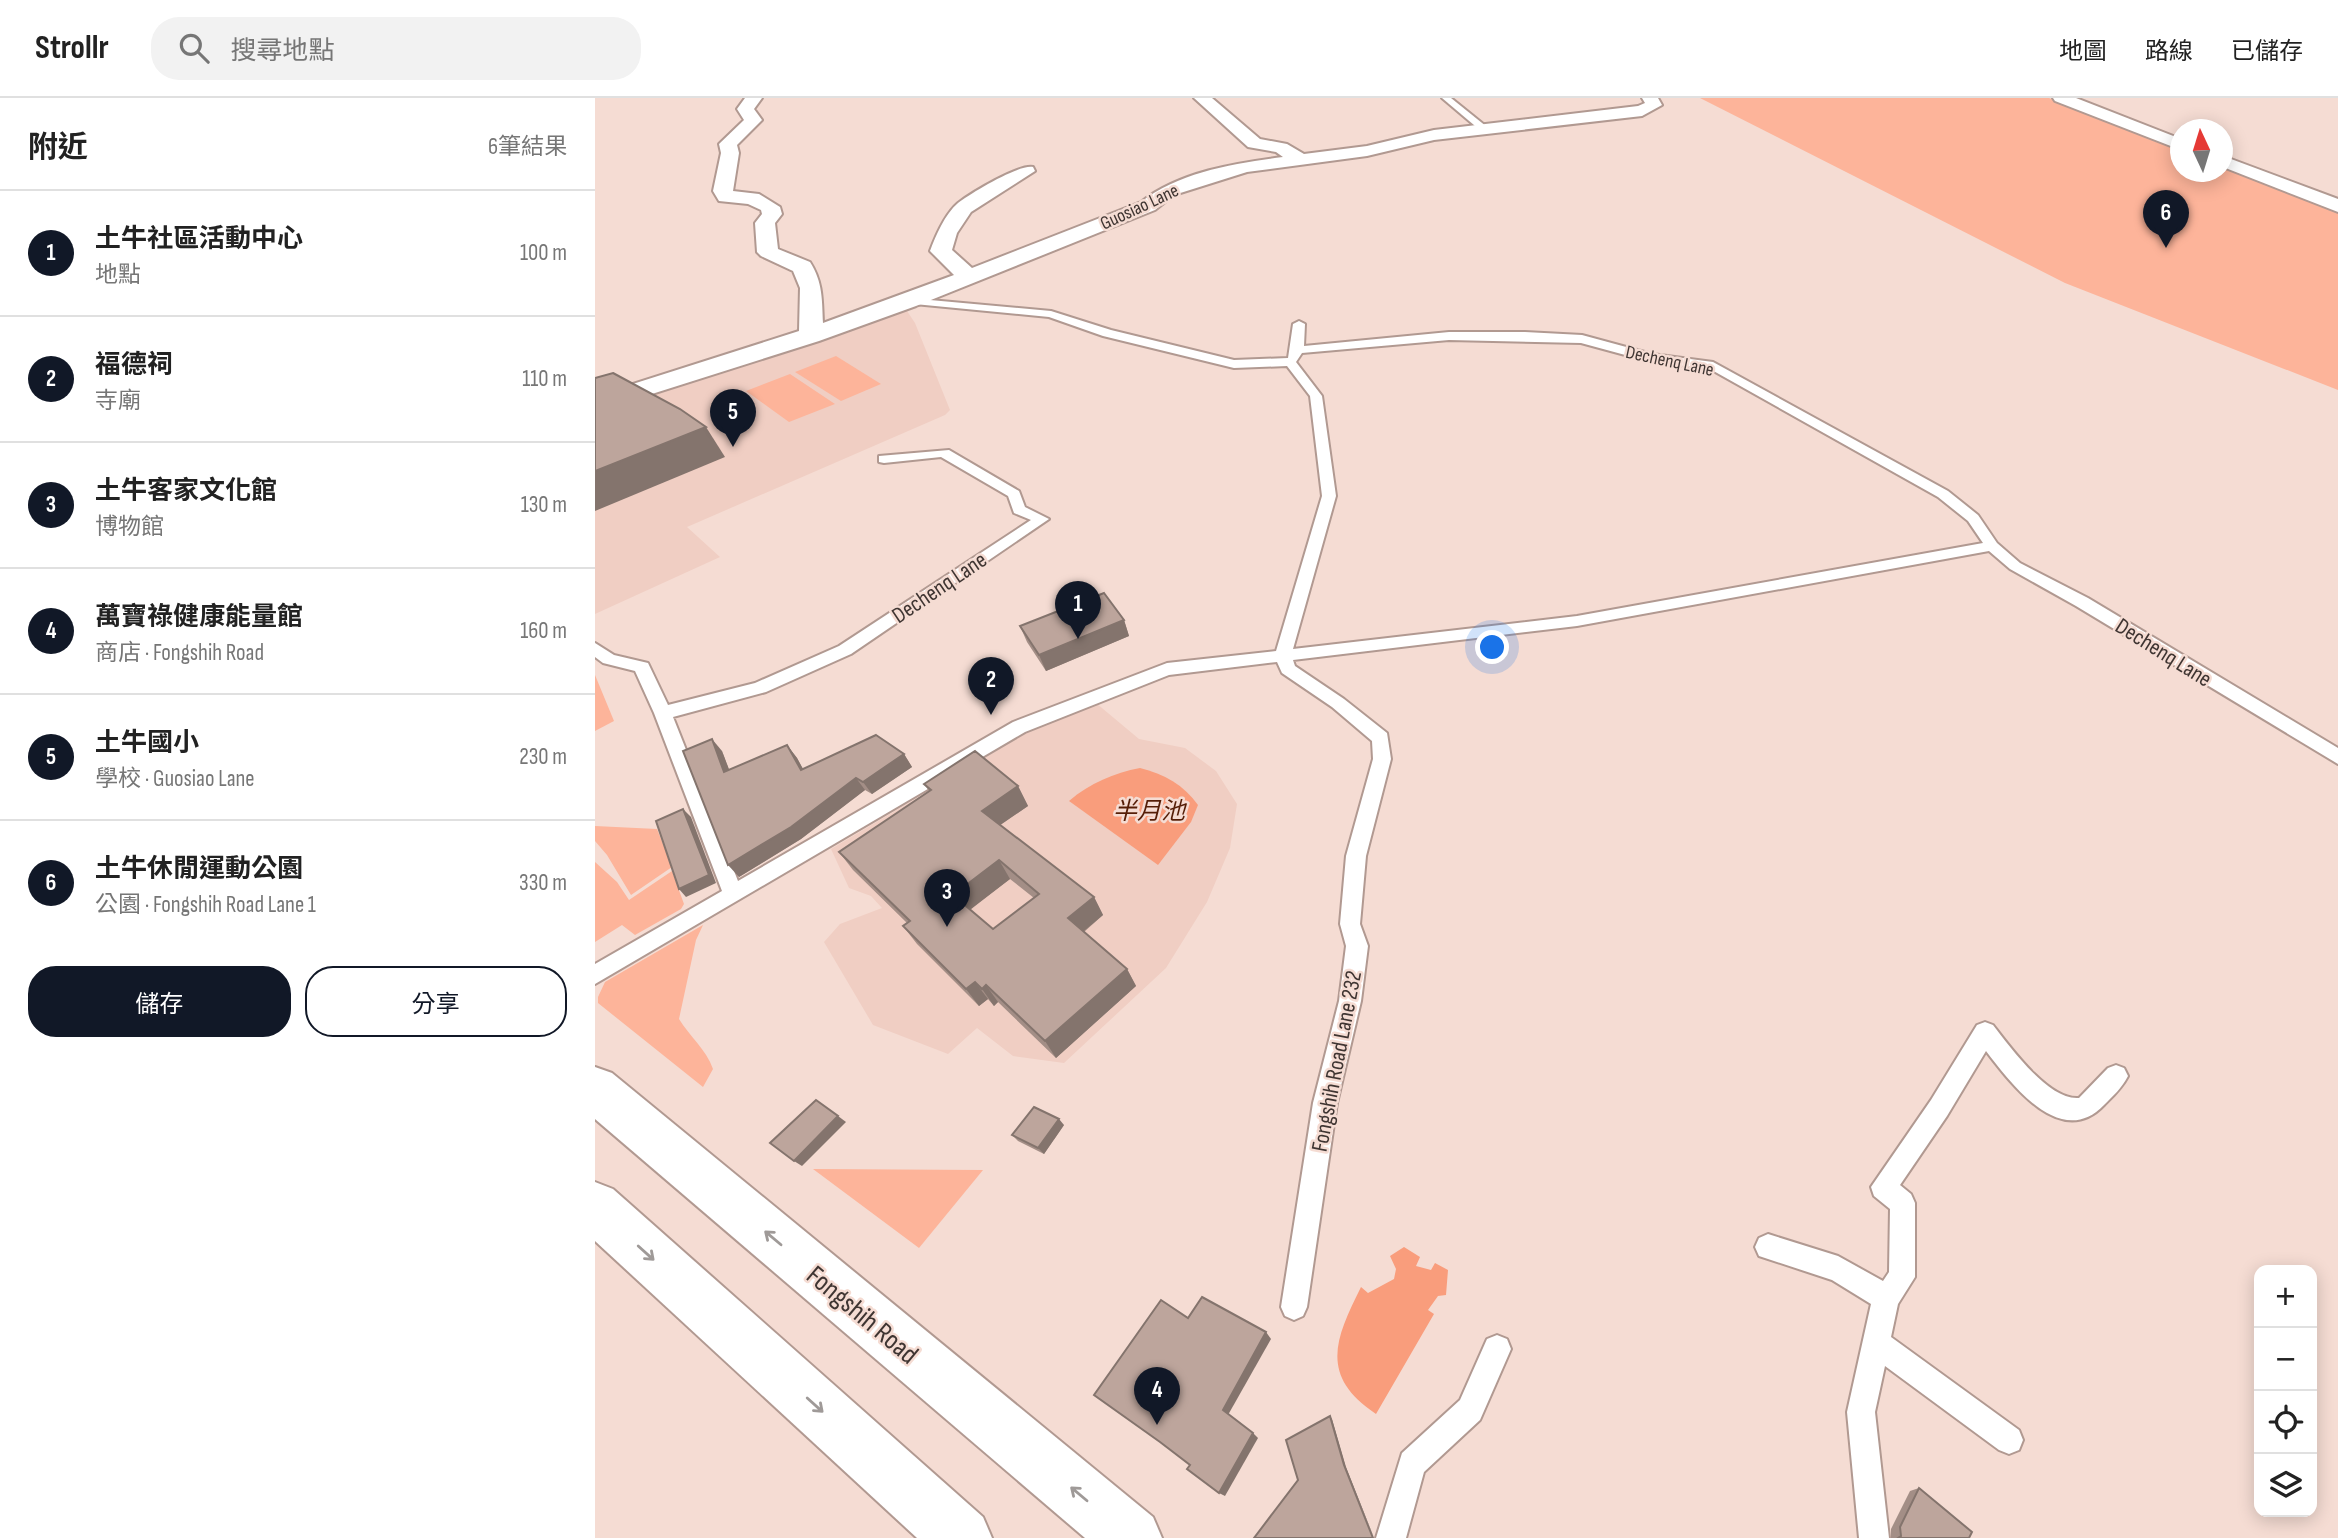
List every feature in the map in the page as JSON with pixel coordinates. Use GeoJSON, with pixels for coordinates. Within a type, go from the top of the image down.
{"type":"FeatureCollection","features":[{"type":"Feature","properties":{"kind":"street"},"geometry":{"type":"LineString","coordinates":[[754,98],[745,109],[753,120],[750,126],[735,135],[728,144],[730,153],[723,191],[726,197],[752,198],[770,207],[772,214],[765,223],[768,252],[802,267],[811,288],[811,336]]}},
{"type":"Feature","properties":{"kind":"street"},"geometry":{"type":"LineString","coordinates":[[1202,98],[1254,144],[1281,148],[1298,158]]}},
{"type":"Feature","properties":{"kind":"street","name":"Guosiao Lane"},"geometry":{"type":"LineString","coordinates":[[595,404],[811,336],[908,302],[1147,206],[1167,191],[1245,167],[1298,158],[1330,157],[1434,135],[1642,111],[1654,105],[1650,98]]}},
{"type":"Feature","properties":{"kind":"street"},"geometry":{"type":"LineString","coordinates":[[2061,98],[2170,141]]}},
{"type":"Feature","properties":{"kind":"street"},"geometry":{"type":"LineString","coordinates":[[2233,165],[2338,206]]}},
{"type":"Feature","properties":{"kind":"street"},"geometry":{"type":"LineString","coordinates":[[969,277],[941,251],[947,233],[964,208],[1026,172]]}},
{"type":"Feature","properties":{"kind":"street","name":"Fongshih Road"},"geometry":{"type":"LineString","coordinates":[[595,1089],[1132,1538]]}},
{"type":"Feature","properties":{"kind":"street"},"geometry":{"type":"LineString","coordinates":[[595,1207],[962,1538]]}},
{"type":"Feature","properties":{"kind":"lane"},"geometry":{"type":"LineString","coordinates":[[1446,98],[1484,129]]}},
{"type":"Feature","properties":{"kind":"lane","name":"Dechenq Lane"},"geometry":{"type":"LineString","coordinates":[[908,302],[1051,314],[1107,333],[1234,364],[1449,336],[1525,336],[1583,339],[1651,358],[1713,366],[1943,494],[1973,518],[1992,546],[2015,566],[2082,602],[2338,757]]}},
{"type":"Feature","properties":{"kind":"lane"},"geometry":{"type":"LineString","coordinates":[[1283,656],[1329,496],[1316,396],[1292,356],[1298,345],[1299,324]]}},
{"type":"Feature","properties":{"kind":"lane","name":"Dechenq Lane"},"geometry":{"type":"LineString","coordinates":[[663,713],[759,688],[845,650],[1042,519],[1019,510],[1014,494],[944,453],[884,459]]}},
{"type":"Feature","properties":{"kind":"lane"},"geometry":{"type":"LineString","coordinates":[[595,975],[1019,727],[1167,669],[1577,621],[1992,546]]}},
{"type":"Feature","properties":{"kind":"lane"},"geometry":{"type":"LineString","coordinates":[[595,649],[610,659],[642,667],[663,713],[733,894]]}},
{"type":"Feature","properties":{"kind":"lane","name":"Fongshih Road Lane 232"},"geometry":{"type":"LineString","coordinates":[[1283,656],[1288,669],[1338,703],[1381,738],[1382,759],[1356,856],[1350,924],[1357,946],[1350,1001],[1325,1103],[1294,1307]]}},
{"type":"Feature","properties":{"kind":"lane"},"geometry":{"type":"LineString","coordinates":[[1874,1538],[1861,1412],[1886,1298],[1902,1277],[1904,1224],[1902,1203],[1883,1187],[1939,1108],[1985,1032],[2007,1062],[2041,1094],[2067,1110],[2085,1108],[2116,1076]]}},
{"type":"Feature","properties":{"kind":"lane"},"geometry":{"type":"LineString","coordinates":[[1767,1247],[1838,1269],[1886,1298]]}},
{"type":"Feature","properties":{"kind":"lane"},"geometry":{"type":"LineString","coordinates":[[1878,1344],[2009,1440]]}},
{"type":"Feature","properties":{"kind":"lane"},"geometry":{"type":"LineString","coordinates":[[1391,1538],[1412,1463],[1470,1410],[1497,1349]]}},
{"type":"Feature","properties":{"kind":"shaded area"},"geometry":{"type":"Polygon","coordinates":[[[1700,98],[2049,98],[2170,146],[2170,182],[2233,182],[2233,171],[2338,212],[2338,390],[2065,283],[1700,98]]]}},
{"type":"Feature","properties":{"kind":"shaded area"},"geometry":{"type":"Polygon","coordinates":[[[900,307],[907,311],[915,323],[950,410],[945,415],[687,527],[720,557],[595,614],[595,408],[900,307]]]}},
{"type":"Feature","properties":{"kind":"shaded area"},"geometry":{"type":"Polygon","coordinates":[[[836,356],[881,384],[841,401],[795,372],[836,356]]]}},
{"type":"Feature","properties":{"kind":"shaded area"},"geometry":{"type":"Polygon","coordinates":[[[790,374],[835,404],[789,422],[746,391],[790,374]]]}},
{"type":"Feature","properties":{"kind":"shaded area"},"geometry":{"type":"Polygon","coordinates":[[[595,675],[614,721],[595,731],[595,675]]]}},
{"type":"Feature","properties":{"kind":"shaded area"},"geometry":{"type":"Polygon","coordinates":[[[1096,703],[1139,739],[1185,748],[1216,771],[1237,804],[1230,848],[1207,902],[1166,968],[1064,1063],[1013,1056],[977,1028],[948,1054],[873,1025],[824,942],[840,924],[882,908],[871,896],[849,888],[831,849],[1033,729],[1096,703]]]}},
{"type":"Feature","properties":{"kind":"shaded area"},"geometry":{"type":"Polygon","coordinates":[[[595,826],[657,829],[672,867],[631,895],[607,855],[595,841],[595,826]]]}},
{"type":"Feature","properties":{"kind":"shaded area"},"geometry":{"type":"Polygon","coordinates":[[[595,862],[617,882],[629,900],[672,871],[684,904],[681,909],[635,935],[622,925],[595,942],[595,862]]]}},
{"type":"Feature","properties":{"kind":"shaded area"},"geometry":{"type":"Polygon","coordinates":[[[703,925],[696,940],[679,1019],[713,1069],[703,1087],[598,1003],[598,997],[605,982],[703,925]]]}},
{"type":"Feature","properties":{"kind":"shaded area"},"geometry":{"type":"Polygon","coordinates":[[[813,1169],[983,1170],[919,1248],[813,1169]]]}},
{"type":"Feature","properties":{"kind":"water","name":"半月池"},"geometry":{"type":"Polygon","coordinates":[[[1140,768],[1173,781],[1198,805],[1191,822],[1158,865],[1069,801],[1103,780],[1140,768]]]}},
{"type":"Feature","properties":{"kind":"water"},"geometry":{"type":"Polygon","coordinates":[[[1404,1247],[1420,1257],[1416,1266],[1431,1270],[1435,1263],[1448,1270],[1446,1295],[1438,1296],[1428,1310],[1434,1314],[1376,1414],[1358,1400],[1339,1371],[1339,1340],[1361,1287],[1368,1293],[1394,1279],[1396,1269],[1390,1256],[1404,1247]]]}},
{"type":"Feature","properties":{"kind":"building"},"geometry":{"type":"Polygon","coordinates":[[[613,373],[680,409],[706,427],[595,471],[595,378],[613,373]]]}},
{"type":"Feature","properties":{"kind":"building"},"geometry":{"type":"Polygon","coordinates":[[[1104,593],[1124,620],[1039,655],[1020,626],[1104,593]]]}},
{"type":"Feature","properties":{"kind":"building"},"geometry":{"type":"Polygon","coordinates":[[[876,735],[904,754],[863,782],[856,778],[791,827],[728,865],[683,751],[712,739],[724,772],[787,745],[801,770],[876,735]]]}},
{"type":"Feature","properties":{"kind":"building"},"geometry":{"type":"Polygon","coordinates":[[[975,751],[1018,786],[982,811],[1094,897],[1068,918],[1127,969],[1045,1041],[986,985],[982,989],[975,982],[966,989],[903,926],[910,921],[839,852],[931,790],[924,784],[975,751]],[[999,860],[953,895],[993,929],[1039,894],[999,860]]]}},
{"type":"Feature","properties":{"kind":"building"},"geometry":{"type":"Polygon","coordinates":[[[683,809],[709,875],[679,889],[656,821],[683,809]]]}},
{"type":"Feature","properties":{"kind":"building"},"geometry":{"type":"Polygon","coordinates":[[[816,1100],[838,1116],[794,1161],[770,1143],[816,1100]]]}},
{"type":"Feature","properties":{"kind":"building"},"geometry":{"type":"Polygon","coordinates":[[[1034,1107],[1059,1119],[1038,1148],[1012,1135],[1034,1107]]]}},
{"type":"Feature","properties":{"kind":"building"},"geometry":{"type":"Polygon","coordinates":[[[1202,1297],[1266,1332],[1223,1410],[1253,1433],[1219,1493],[1187,1469],[1190,1465],[1094,1395],[1161,1300],[1188,1318],[1202,1297]]]}},
{"type":"Feature","properties":{"kind":"building"},"geometry":{"type":"Polygon","coordinates":[[[1330,1416],[1344,1465],[1373,1538],[1254,1538],[1298,1480],[1286,1440],[1330,1416]]]}},
{"type":"Feature","properties":{"kind":"building"},"geometry":{"type":"Polygon","coordinates":[[[1919,1488],[1972,1532],[1969,1538],[1898,1538],[1901,1536],[1900,1527],[1919,1488]]]}},
{"type":"Feature","properties":{"kind":"place","name":"土牛休閒運動公園"},"geometry":{"type":"Point","coordinates":[2166,248]}},
{"type":"Feature","properties":{"kind":"place","name":"土牛國小"},"geometry":{"type":"Point","coordinates":[733,447]}},
{"type":"Feature","properties":{"kind":"place","name":"土牛社區活動中心"},"geometry":{"type":"Point","coordinates":[1078,639]}},
{"type":"Feature","properties":{"kind":"place","name":"福德祠"},"geometry":{"type":"Point","coordinates":[991,715]}},
{"type":"Feature","properties":{"kind":"place","name":"土牛客家文化館"},"geometry":{"type":"Point","coordinates":[947,927]}},
{"type":"Feature","properties":{"kind":"place","name":"萬寶祿健康能量館"},"geometry":{"type":"Point","coordinates":[1157,1425]}}]}
